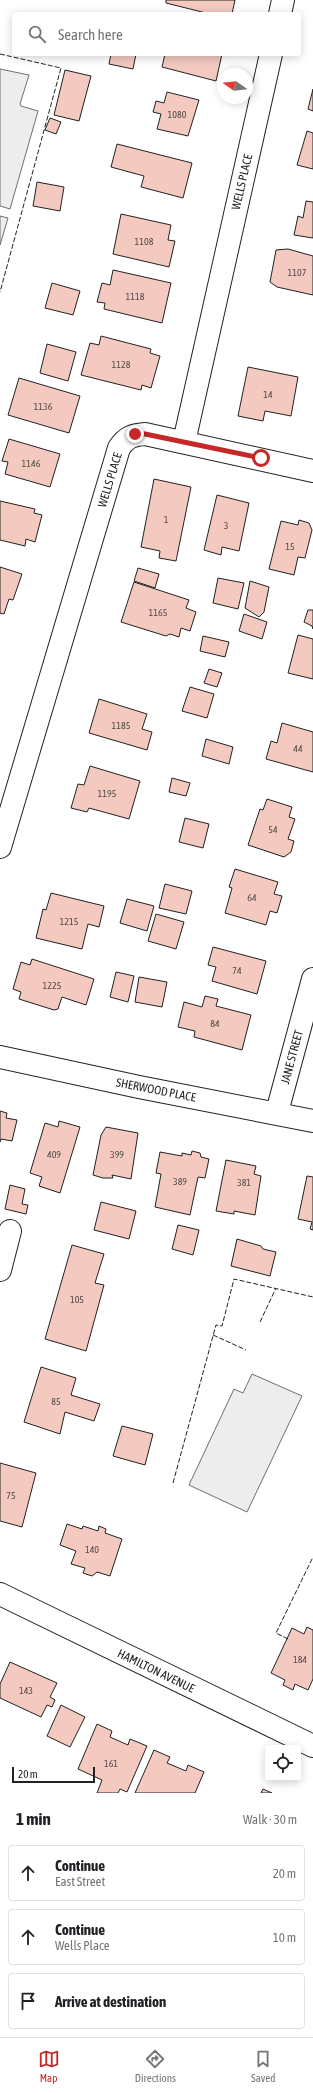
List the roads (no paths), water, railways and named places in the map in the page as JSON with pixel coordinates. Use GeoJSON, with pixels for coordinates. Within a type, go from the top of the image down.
{"type":"FeatureCollection","features":[{"type":"Feature","properties":{"kind":"street"},"geometry":{"type":"LineString","coordinates":[[280,12],[283,0]]}},
{"type":"Feature","properties":{"kind":"street","name":"WELLS PLACE"},"geometry":{"type":"LineString","coordinates":[[0,847],[120,448],[125,440],[135,434],[145,434],[184,442],[271,56]]}},
{"type":"Feature","properties":{"kind":"street"},"geometry":{"type":"LineString","coordinates":[[184,442],[313,471]]}},
{"type":"Feature","properties":{"kind":"street","name":"JANE STREET"},"geometry":{"type":"LineString","coordinates":[[277,1112],[313,979]]}},
{"type":"Feature","properties":{"kind":"street","name":"SHERWOOD PLACE"},"geometry":{"type":"LineString","coordinates":[[0,1057],[139,1087],[277,1112],[313,1121]]}},
{"type":"Feature","properties":{"kind":"street"},"geometry":{"type":"LineString","coordinates":[[0,1270],[10,1231]]}},
{"type":"Feature","properties":{"kind":"street","name":"HAMILTON AVENUE"},"geometry":{"type":"LineString","coordinates":[[0,1594],[313,1746]]}}]}
